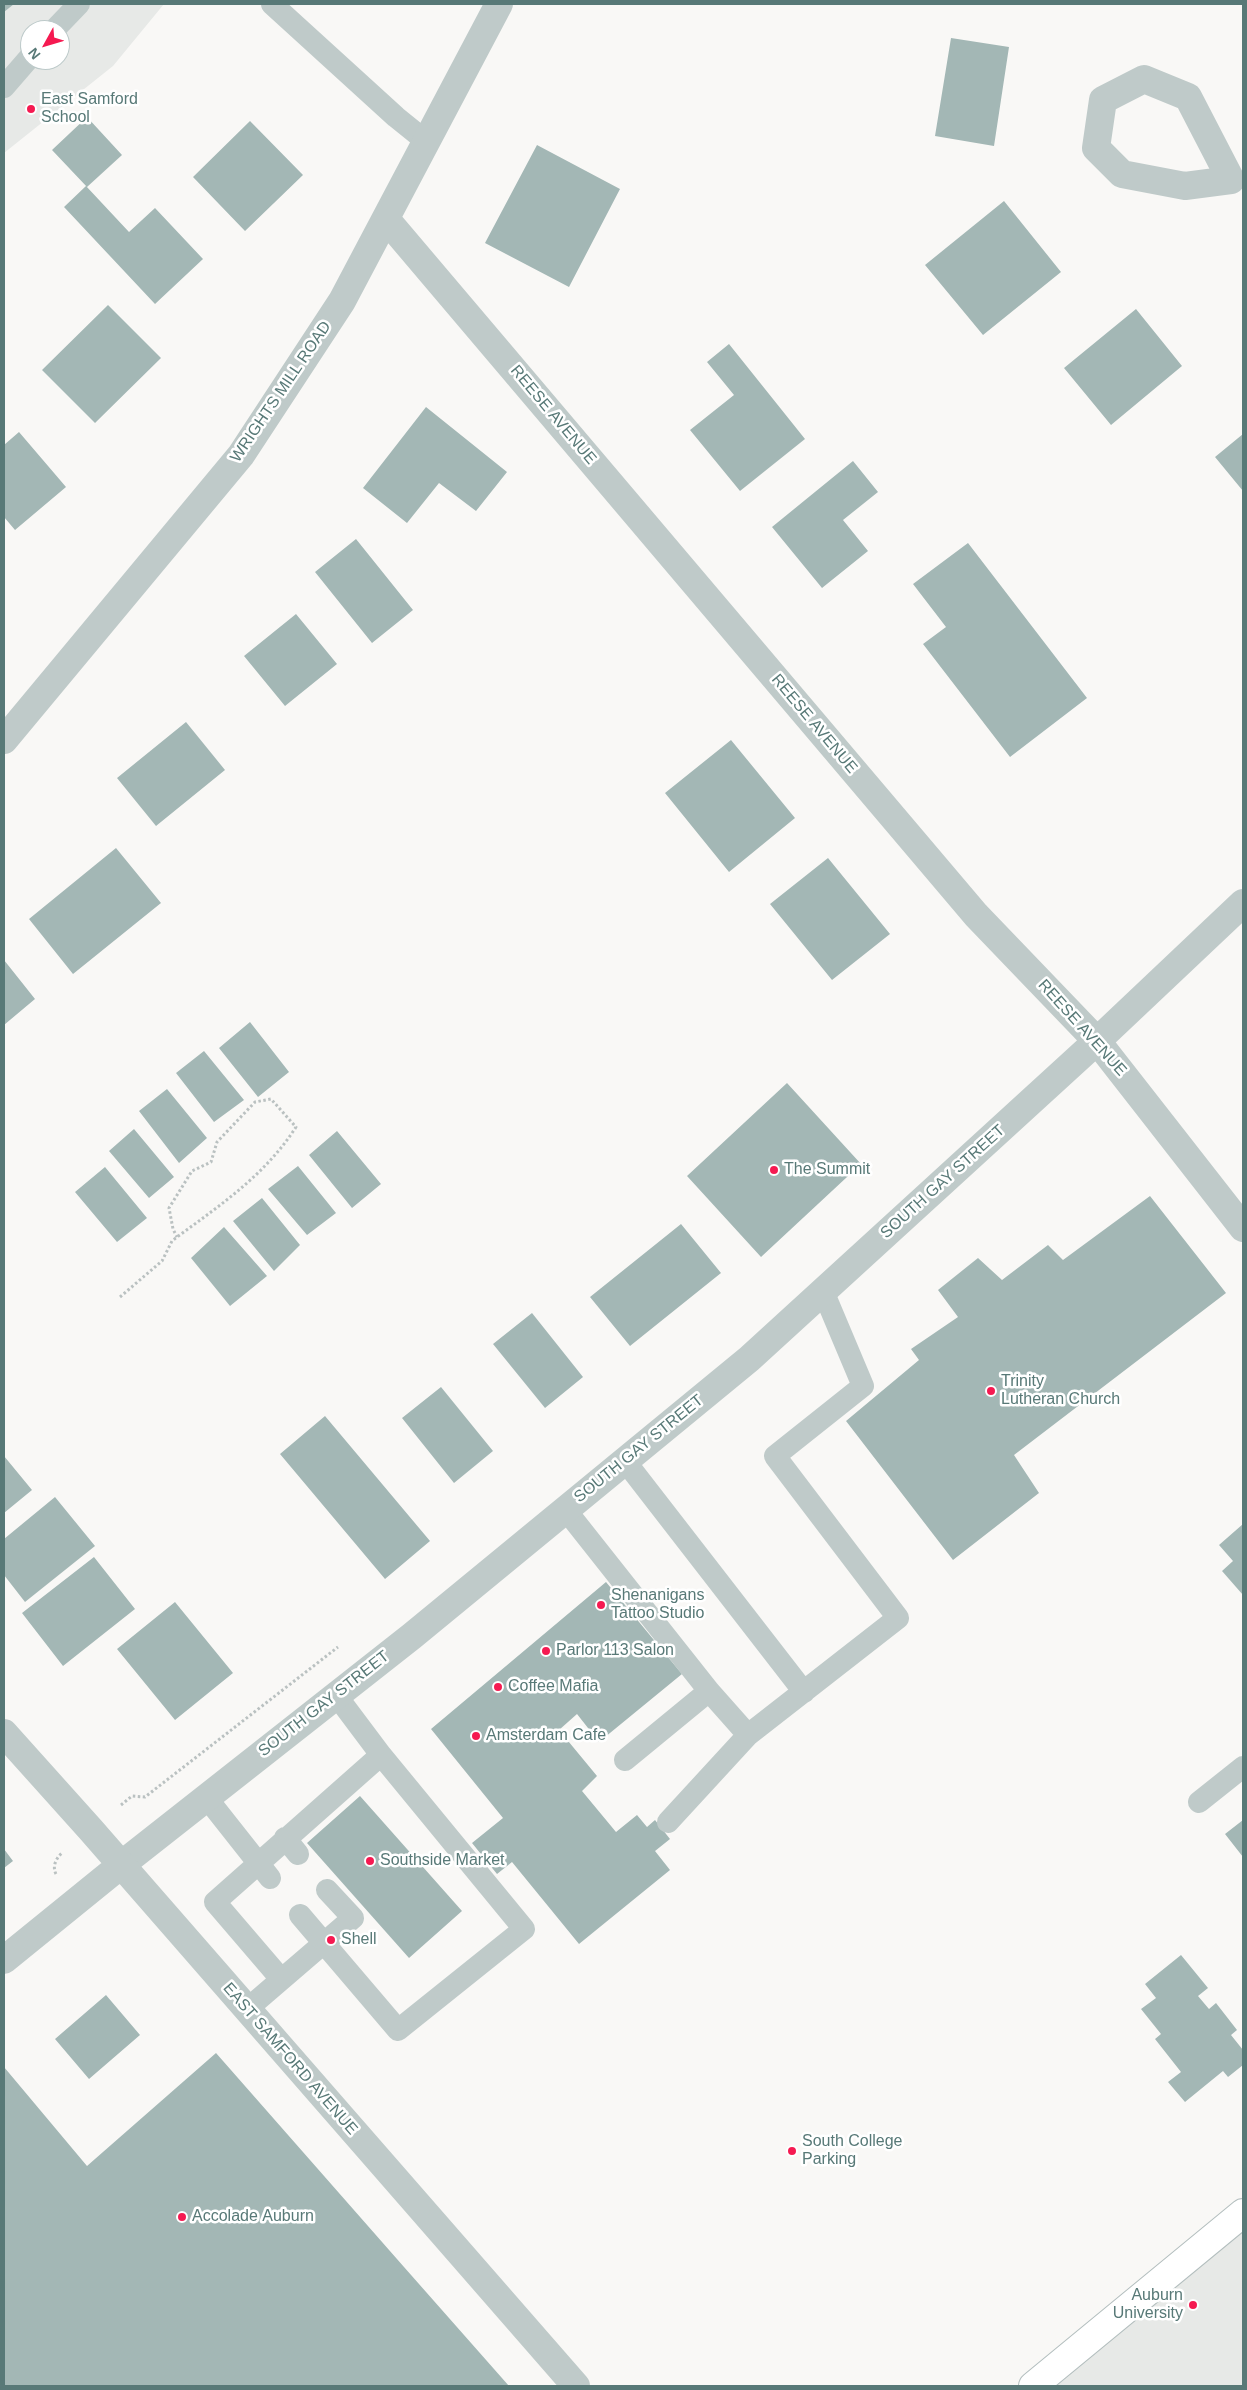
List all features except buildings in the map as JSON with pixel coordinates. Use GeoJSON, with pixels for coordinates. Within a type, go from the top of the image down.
{"type":"FeatureCollection","features":[{"type":"Feature","properties":{"kind":"main road"},"geometry":{"type":"LineString","coordinates":[[1033,2386],[1243,2213]]}},
{"type":"Feature","properties":{"kind":"street","name":"WRIGHTS MILL ROAD"},"geometry":{"type":"LineString","coordinates":[[4,740],[241,455],[342,301],[500,4]]}},
{"type":"Feature","properties":{"kind":"street"},"geometry":{"type":"LineString","coordinates":[[1144,79],[1188,97],[1237,185],[1185,186],[1122,174],[1096,148],[1103,100],[1144,79]]}},
{"type":"Feature","properties":{"kind":"street","name":"REESE AVENUE"},"geometry":{"type":"LineString","coordinates":[[386,219],[976,915],[1097,1041],[1243,1228]]}},
{"type":"Feature","properties":{"kind":"street","name":"SOUTH GAY STREET"},"geometry":{"type":"LineString","coordinates":[[4,1960],[206,1797],[412,1636],[749,1359],[1097,1041],[1243,903]]}},
{"type":"Feature","properties":{"kind":"street","name":"EAST SAMFORD AVENUE"},"geometry":{"type":"LineString","coordinates":[[4,1733],[576,2386]]}},
{"type":"Feature","properties":{"kind":"lane"},"geometry":{"type":"LineString","coordinates":[[64,20],[79,4]]}},
{"type":"Feature","properties":{"kind":"lane"},"geometry":{"type":"LineString","coordinates":[[272,4],[396,117],[427,142]]}},
{"type":"Feature","properties":{"kind":"lane"},"geometry":{"type":"LineString","coordinates":[[4,86],[20,68]]}},
{"type":"Feature","properties":{"kind":"lane"},"geometry":{"type":"LineString","coordinates":[[668,1822],[748,1735],[898,1618],[775,1456],[864,1386],[823,1292]]}},
{"type":"Feature","properties":{"kind":"lane"},"geometry":{"type":"LineString","coordinates":[[625,1461],[804,1692]]}},
{"type":"Feature","properties":{"kind":"lane"},"geometry":{"type":"LineString","coordinates":[[565,1509],[709,1691],[748,1735]]}},
{"type":"Feature","properties":{"kind":"lane"},"geometry":{"type":"LineString","coordinates":[[625,1760],[709,1691]]}},
{"type":"Feature","properties":{"kind":"lane"},"geometry":{"type":"LineString","coordinates":[[300,1915],[398,2030],[524,1929],[381,1755],[336,1695]]}},
{"type":"Feature","properties":{"kind":"lane"},"geometry":{"type":"LineString","coordinates":[[281,1978],[215,1902],[264,1870],[292,1846],[381,1755]]}},
{"type":"Feature","properties":{"kind":"lane"},"geometry":{"type":"LineString","coordinates":[[1199,1802],[1243,1767]]}},
{"type":"Feature","properties":{"kind":"lane"},"geometry":{"type":"LineString","coordinates":[[206,1797],[264,1870]]}},
{"type":"Feature","properties":{"kind":"lane"},"geometry":{"type":"LineString","coordinates":[[246,2010],[353,1918],[327,1890]]}},
{"type":"Feature","properties":{"kind":"path"},"geometry":{"type":"LineString","coordinates":[[120,1297],[162,1261],[172,1241],[178,1237],[239,1191],[280,1151],[296,1127],[271,1098],[255,1102],[217,1142],[211,1162],[192,1171],[169,1208],[173,1229],[178,1237]]}},
{"type":"Feature","properties":{"kind":"path"},"geometry":{"type":"LineString","coordinates":[[121,1806],[132,1796],[145,1797],[341,1645]]}},
{"type":"Feature","properties":{"kind":"shaded area","name":"East Samford School"},"geometry":{"type":"Polygon","coordinates":[[[4,4],[164,4],[113,66],[4,153],[4,4]]]}},
{"type":"Feature","properties":{"kind":"shaded area","name":"Auburn University"},"geometry":{"type":"Polygon","coordinates":[[[1243,2223],[1243,2386],[1042,2386],[1243,2223]]]}},
{"type":"Feature","properties":{"kind":"place","name":"East Samford School"},"geometry":{"type":"Point","coordinates":[31,109]}},
{"type":"Feature","properties":{"kind":"place","name":"The Summit"},"geometry":{"type":"Point","coordinates":[774,1170]}},
{"type":"Feature","properties":{"kind":"place","name":"Trinity Lutheran Church"},"geometry":{"type":"Point","coordinates":[991,1391]}},
{"type":"Feature","properties":{"kind":"place","name":"Shenanigans Tattoo Studio"},"geometry":{"type":"Point","coordinates":[601,1605]}},
{"type":"Feature","properties":{"kind":"place","name":"Parlor 113 Salon"},"geometry":{"type":"Point","coordinates":[546,1651]}},
{"type":"Feature","properties":{"kind":"place","name":"Coffee Mafia"},"geometry":{"type":"Point","coordinates":[498,1687]}},
{"type":"Feature","properties":{"kind":"place","name":"Amsterdam Cafe"},"geometry":{"type":"Point","coordinates":[476,1736]}},
{"type":"Feature","properties":{"kind":"place","name":"Southside Market"},"geometry":{"type":"Point","coordinates":[370,1861]}},
{"type":"Feature","properties":{"kind":"place","name":"Shell"},"geometry":{"type":"Point","coordinates":[331,1940]}},
{"type":"Feature","properties":{"kind":"place","name":"South College Parking"},"geometry":{"type":"Point","coordinates":[792,2151]}},
{"type":"Feature","properties":{"kind":"place","name":"Accolade Auburn"},"geometry":{"type":"Point","coordinates":[182,2217]}},
{"type":"Feature","properties":{"kind":"place","name":"Auburn University"},"geometry":{"type":"Point","coordinates":[1193,2305]}}]}
